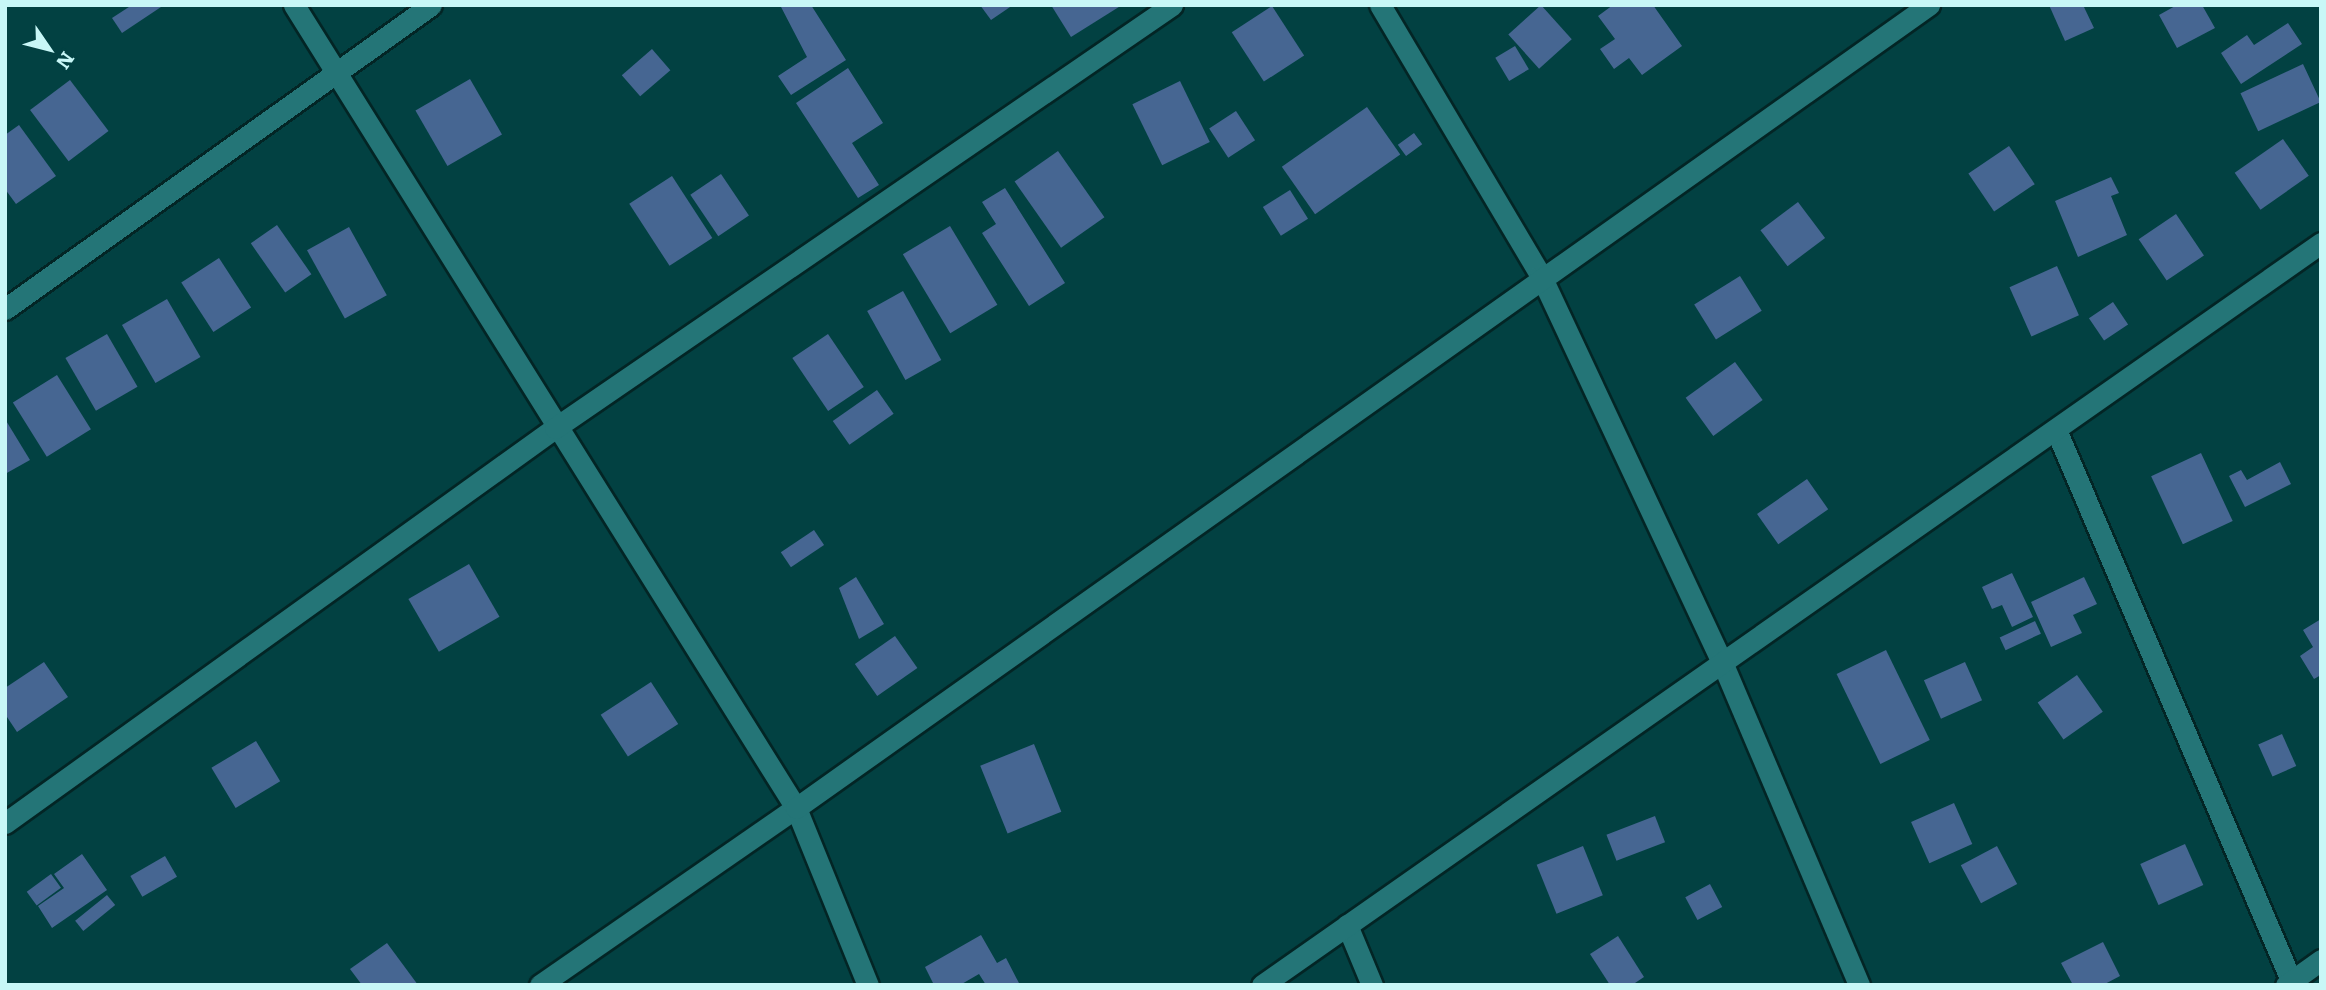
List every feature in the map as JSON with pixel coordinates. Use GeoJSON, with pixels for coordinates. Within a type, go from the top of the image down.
{"type":"FeatureCollection","features":[{"type":"Feature","properties":{"kind":"street"},"geometry":{"type":"LineString","coordinates":[[294,5],[555,428],[796,808],[868,985]]}},
{"type":"Feature","properties":{"kind":"street"},"geometry":{"type":"LineString","coordinates":[[5,309],[335,69],[431,5]]}},
{"type":"Feature","properties":{"kind":"street"},"geometry":{"type":"LineString","coordinates":[[5,823],[555,428],[1172,5]]}},
{"type":"Feature","properties":{"kind":"street"},"geometry":{"type":"LineString","coordinates":[[1380,5],[1541,276],[1722,662],[1859,985]]}},
{"type":"Feature","properties":{"kind":"street"},"geometry":{"type":"LineString","coordinates":[[540,985],[796,808],[1541,276],[1929,5]]}},
{"type":"Feature","properties":{"kind":"street"},"geometry":{"type":"LineString","coordinates":[[1262,985],[1722,662],[2057,432],[2321,243]]}},
{"type":"Feature","properties":{"kind":"street"},"geometry":{"type":"LineString","coordinates":[[2057,432],[2290,983],[2321,960]]}},
{"type":"Feature","properties":{"kind":"street"},"geometry":{"type":"LineString","coordinates":[[1347,925],[1372,985]]}},
{"type":"Feature","properties":{"kind":"building"},"geometry":{"type":"Polygon","coordinates":[[[132,5],[164,5],[122,33],[112,18],[132,5]]]}},
{"type":"Feature","properties":{"kind":"building"},"geometry":{"type":"Polygon","coordinates":[[[780,5],[811,5],[846,60],[791,95],[778,76],[807,57],[780,5]]]}},
{"type":"Feature","properties":{"kind":"building"},"geometry":{"type":"Polygon","coordinates":[[[980,5],[1013,5],[991,20],[980,5]]]}},
{"type":"Feature","properties":{"kind":"building"},"geometry":{"type":"Polygon","coordinates":[[[1051,5],[1122,5],[1071,37],[1051,5]]]}},
{"type":"Feature","properties":{"kind":"building"},"geometry":{"type":"Polygon","coordinates":[[[1541,5],[1572,39],[1539,69],[1508,34],[1541,5]]]}},
{"type":"Feature","properties":{"kind":"building"},"geometry":{"type":"Polygon","coordinates":[[[1613,5],[1653,5],[1682,46],[1642,75],[1629,58],[1614,69],[1600,49],[1615,39],[1598,16],[1613,5]]]}},
{"type":"Feature","properties":{"kind":"building"},"geometry":{"type":"Polygon","coordinates":[[[2049,5],[2083,5],[2094,28],[2065,41],[2049,5]]]}},
{"type":"Feature","properties":{"kind":"building"},"geometry":{"type":"Polygon","coordinates":[[[2177,5],[2202,5],[2215,28],[2177,48],[2159,15],[2177,5]]]}},
{"type":"Feature","properties":{"kind":"building"},"geometry":{"type":"Polygon","coordinates":[[[1272,6],[1304,55],[1264,82],[1232,32],[1272,6]]]}},
{"type":"Feature","properties":{"kind":"building"},"geometry":{"type":"Polygon","coordinates":[[[2288,23],[2302,44],[2241,84],[2221,53],[2247,35],[2254,45],[2288,23]]]}},
{"type":"Feature","properties":{"kind":"building"},"geometry":{"type":"Polygon","coordinates":[[[1515,46],[1529,69],[1509,81],[1495,58],[1515,46]]]}},
{"type":"Feature","properties":{"kind":"building"},"geometry":{"type":"Polygon","coordinates":[[[652,49],[670,70],[640,96],[622,75],[652,49]]]}},
{"type":"Feature","properties":{"kind":"building"},"geometry":{"type":"Polygon","coordinates":[[[2303,64],[2321,102],[2258,131],[2240,93],[2303,64]]]}},
{"type":"Feature","properties":{"kind":"building"},"geometry":{"type":"Polygon","coordinates":[[[848,68],[883,123],[852,143],[879,185],[858,198],[796,103],[848,68]]]}},
{"type":"Feature","properties":{"kind":"building"},"geometry":{"type":"Polygon","coordinates":[[[470,79],[502,134],[447,166],[415,110],[470,79]]]}},
{"type":"Feature","properties":{"kind":"building"},"geometry":{"type":"Polygon","coordinates":[[[70,80],[109,131],[69,161],[30,110],[70,80]]]}},
{"type":"Feature","properties":{"kind":"building"},"geometry":{"type":"Polygon","coordinates":[[[1180,81],[1210,142],[1162,165],[1132,104],[1180,81]]]}},
{"type":"Feature","properties":{"kind":"building"},"geometry":{"type":"Polygon","coordinates":[[[1367,107],[1400,155],[1315,214],[1282,167],[1367,107]]]}},
{"type":"Feature","properties":{"kind":"building"},"geometry":{"type":"Polygon","coordinates":[[[1236,111],[1255,140],[1228,158],[1209,128],[1236,111]]]}},
{"type":"Feature","properties":{"kind":"building"},"geometry":{"type":"Polygon","coordinates":[[[19,125],[56,176],[16,204],[5,189],[5,135],[19,125]]]}},
{"type":"Feature","properties":{"kind":"building"},"geometry":{"type":"Polygon","coordinates":[[[1414,133],[1422,144],[1406,156],[1398,145],[1414,133]]]}},
{"type":"Feature","properties":{"kind":"building"},"geometry":{"type":"Polygon","coordinates":[[[2283,139],[2309,176],[2260,210],[2235,173],[2283,139]]]}},
{"type":"Feature","properties":{"kind":"building"},"geometry":{"type":"Polygon","coordinates":[[[2009,146],[2035,184],[1994,212],[1968,173],[2009,146]]]}},
{"type":"Feature","properties":{"kind":"building"},"geometry":{"type":"Polygon","coordinates":[[[1058,151],[1104,217],[1061,248],[1015,181],[1058,151]]]}},
{"type":"Feature","properties":{"kind":"building"},"geometry":{"type":"Polygon","coordinates":[[[721,174],[749,215],[718,236],[690,195],[721,174]]]}},
{"type":"Feature","properties":{"kind":"building"},"geometry":{"type":"Polygon","coordinates":[[[672,176],[712,238],[670,266],[629,204],[672,176]]]}},
{"type":"Feature","properties":{"kind":"building"},"geometry":{"type":"Polygon","coordinates":[[[2111,177],[2119,193],[2111,196],[2127,235],[2078,257],[2055,201],[2111,177]]]}},
{"type":"Feature","properties":{"kind":"building"},"geometry":{"type":"Polygon","coordinates":[[[1005,188],[1065,283],[1029,306],[982,233],[996,224],[982,202],[1005,188]]]}},
{"type":"Feature","properties":{"kind":"building"},"geometry":{"type":"Polygon","coordinates":[[[1290,190],[1308,219],[1281,236],[1263,207],[1290,190]]]}},
{"type":"Feature","properties":{"kind":"building"},"geometry":{"type":"Polygon","coordinates":[[[1798,202],[1825,238],[1788,266],[1760,230],[1798,202]]]}},
{"type":"Feature","properties":{"kind":"building"},"geometry":{"type":"Polygon","coordinates":[[[2176,214],[2204,255],[2167,281],[2139,239],[2176,214]]]}},
{"type":"Feature","properties":{"kind":"building"},"geometry":{"type":"Polygon","coordinates":[[[277,225],[311,274],[285,293],[251,243],[277,225]]]}},
{"type":"Feature","properties":{"kind":"building"},"geometry":{"type":"Polygon","coordinates":[[[950,226],[997,305],[950,333],[903,254],[950,226]]]}},
{"type":"Feature","properties":{"kind":"building"},"geometry":{"type":"Polygon","coordinates":[[[349,227],[387,295],[345,318],[307,250],[349,227]]]}},
{"type":"Feature","properties":{"kind":"building"},"geometry":{"type":"Polygon","coordinates":[[[219,258],[251,307],[213,332],[181,283],[219,258]]]}},
{"type":"Feature","properties":{"kind":"building"},"geometry":{"type":"Polygon","coordinates":[[[2057,266],[2079,315],[2031,336],[2009,287],[2057,266]]]}},
{"type":"Feature","properties":{"kind":"building"},"geometry":{"type":"Polygon","coordinates":[[[1740,276],[1762,311],[1716,339],[1694,305],[1740,276]]]}},
{"type":"Feature","properties":{"kind":"building"},"geometry":{"type":"Polygon","coordinates":[[[903,291],[941,360],[905,380],[867,311],[903,291]]]}},
{"type":"Feature","properties":{"kind":"building"},"geometry":{"type":"Polygon","coordinates":[[[167,299],[201,357],[155,383],[122,325],[167,299]]]}},
{"type":"Feature","properties":{"kind":"building"},"geometry":{"type":"Polygon","coordinates":[[[2113,302],[2128,324],[2104,341],[2089,318],[2113,302]]]}},
{"type":"Feature","properties":{"kind":"building"},"geometry":{"type":"Polygon","coordinates":[[[107,334],[138,387],[96,411],[65,358],[107,334]]]}},
{"type":"Feature","properties":{"kind":"building"},"geometry":{"type":"Polygon","coordinates":[[[828,334],[864,387],[828,411],[792,358],[828,334]]]}},
{"type":"Feature","properties":{"kind":"building"},"geometry":{"type":"Polygon","coordinates":[[[1735,362],[1763,400],[1713,436],[1686,398],[1735,362]]]}},
{"type":"Feature","properties":{"kind":"building"},"geometry":{"type":"Polygon","coordinates":[[[57,375],[91,429],[47,457],[13,403],[57,375]]]}},
{"type":"Feature","properties":{"kind":"building"},"geometry":{"type":"Polygon","coordinates":[[[877,390],[894,414],[849,445],[833,421],[877,390]]]}},
{"type":"Feature","properties":{"kind":"building"},"geometry":{"type":"Polygon","coordinates":[[[5,419],[30,460],[5,474],[5,419]]]}},
{"type":"Feature","properties":{"kind":"building"},"geometry":{"type":"Polygon","coordinates":[[[2201,453],[2233,521],[2183,544],[2151,476],[2201,453]]]}},
{"type":"Feature","properties":{"kind":"building"},"geometry":{"type":"Polygon","coordinates":[[[2280,462],[2291,484],[2245,507],[2229,476],[2241,470],[2247,480],[2280,462]]]}},
{"type":"Feature","properties":{"kind":"building"},"geometry":{"type":"Polygon","coordinates":[[[1807,479],[1828,509],[1778,544],[1757,514],[1807,479]]]}},
{"type":"Feature","properties":{"kind":"building"},"geometry":{"type":"Polygon","coordinates":[[[814,530],[824,545],[791,567],[781,552],[814,530]]]}},
{"type":"Feature","properties":{"kind":"building"},"geometry":{"type":"Polygon","coordinates":[[[469,564],[500,617],[439,652],[408,599],[469,564]]]}},
{"type":"Feature","properties":{"kind":"building"},"geometry":{"type":"Polygon","coordinates":[[[2012,573],[2033,617],[2012,627],[2002,605],[1992,609],[1982,587],[2012,573]]]}},
{"type":"Feature","properties":{"kind":"building"},"geometry":{"type":"Polygon","coordinates":[[[856,577],[884,624],[859,639],[839,588],[856,577]]]}},
{"type":"Feature","properties":{"kind":"building"},"geometry":{"type":"Polygon","coordinates":[[[2084,577],[2097,604],[2073,615],[2082,633],[2051,647],[2031,602],[2084,577]]]}},
{"type":"Feature","properties":{"kind":"building"},"geometry":{"type":"Polygon","coordinates":[[[2321,619],[2321,675],[2314,679],[2300,656],[2313,647],[2303,630],[2321,619]]]}},
{"type":"Feature","properties":{"kind":"building"},"geometry":{"type":"Polygon","coordinates":[[[2035,621],[2041,634],[2006,650],[2000,637],[2035,621]]]}},
{"type":"Feature","properties":{"kind":"building"},"geometry":{"type":"Polygon","coordinates":[[[895,636],[917,668],[877,696],[855,664],[895,636]]]}},
{"type":"Feature","properties":{"kind":"building"},"geometry":{"type":"Polygon","coordinates":[[[1886,650],[1930,740],[1880,764],[1837,674],[1886,650]]]}},
{"type":"Feature","properties":{"kind":"building"},"geometry":{"type":"Polygon","coordinates":[[[44,662],[68,697],[17,732],[5,714],[5,688],[44,662]]]}},
{"type":"Feature","properties":{"kind":"building"},"geometry":{"type":"Polygon","coordinates":[[[1965,662],[1982,700],[1941,719],[1924,680],[1965,662]]]}},
{"type":"Feature","properties":{"kind":"building"},"geometry":{"type":"Polygon","coordinates":[[[2077,675],[2103,712],[2063,739],[2038,703],[2077,675]]]}},
{"type":"Feature","properties":{"kind":"building"},"geometry":{"type":"Polygon","coordinates":[[[651,682],[678,724],[628,757],[601,715],[651,682]]]}},
{"type":"Feature","properties":{"kind":"building"},"geometry":{"type":"Polygon","coordinates":[[[2282,734],[2296,766],[2272,777],[2258,745],[2282,734]]]}},
{"type":"Feature","properties":{"kind":"building"},"geometry":{"type":"Polygon","coordinates":[[[256,741],[280,781],[236,808],[211,768],[256,741]]]}},
{"type":"Feature","properties":{"kind":"building"},"geometry":{"type":"Polygon","coordinates":[[[1034,744],[1061,812],[1008,833],[980,766],[1034,744]]]}},
{"type":"Feature","properties":{"kind":"building"},"geometry":{"type":"Polygon","coordinates":[[[1954,803],[1972,844],[1929,863],[1911,822],[1954,803]]]}},
{"type":"Feature","properties":{"kind":"building"},"geometry":{"type":"Polygon","coordinates":[[[1655,816],[1665,842],[1616,861],[1606,835],[1655,816]]]}},
{"type":"Feature","properties":{"kind":"building"},"geometry":{"type":"Polygon","coordinates":[[[2185,844],[2203,885],[2159,905],[2140,864],[2185,844]]]}},
{"type":"Feature","properties":{"kind":"building"},"geometry":{"type":"Polygon","coordinates":[[[1583,846],[1603,895],[1556,914],[1537,865],[1583,846]]]}},
{"type":"Feature","properties":{"kind":"building"},"geometry":{"type":"Polygon","coordinates":[[[1997,846],[2017,884],[1981,903],[1961,865],[1997,846]]]}},
{"type":"Feature","properties":{"kind":"building"},"geometry":{"type":"Polygon","coordinates":[[[82,854],[107,890],[52,928],[38,906],[64,888],[54,874],[82,854]]]}},
{"type":"Feature","properties":{"kind":"building"},"geometry":{"type":"Polygon","coordinates":[[[165,856],[177,877],[142,897],[130,876],[165,856]]]}},
{"type":"Feature","properties":{"kind":"building"},"geometry":{"type":"Polygon","coordinates":[[[51,874],[61,888],[37,905],[27,892],[51,874]]]}},
{"type":"Feature","properties":{"kind":"building"},"geometry":{"type":"Polygon","coordinates":[[[1710,884],[1722,907],[1697,920],[1685,897],[1710,884]]]}},
{"type":"Feature","properties":{"kind":"building"},"geometry":{"type":"Polygon","coordinates":[[[107,895],[115,905],[83,931],[75,921],[107,895]]]}},
{"type":"Feature","properties":{"kind":"building"},"geometry":{"type":"Polygon","coordinates":[[[981,935],[997,963],[1006,958],[1020,985],[986,985],[979,974],[960,985],[934,985],[925,967],[981,935]]]}},
{"type":"Feature","properties":{"kind":"building"},"geometry":{"type":"Polygon","coordinates":[[[1618,936],[1644,977],[1632,985],[1610,985],[1590,954],[1618,936]]]}},
{"type":"Feature","properties":{"kind":"building"},"geometry":{"type":"Polygon","coordinates":[[[2103,942],[2120,976],[2103,985],[2073,985],[2061,963],[2103,942]]]}},
{"type":"Feature","properties":{"kind":"building"},"geometry":{"type":"Polygon","coordinates":[[[387,943],[418,985],[362,985],[350,969],[387,943]]]}}]}
